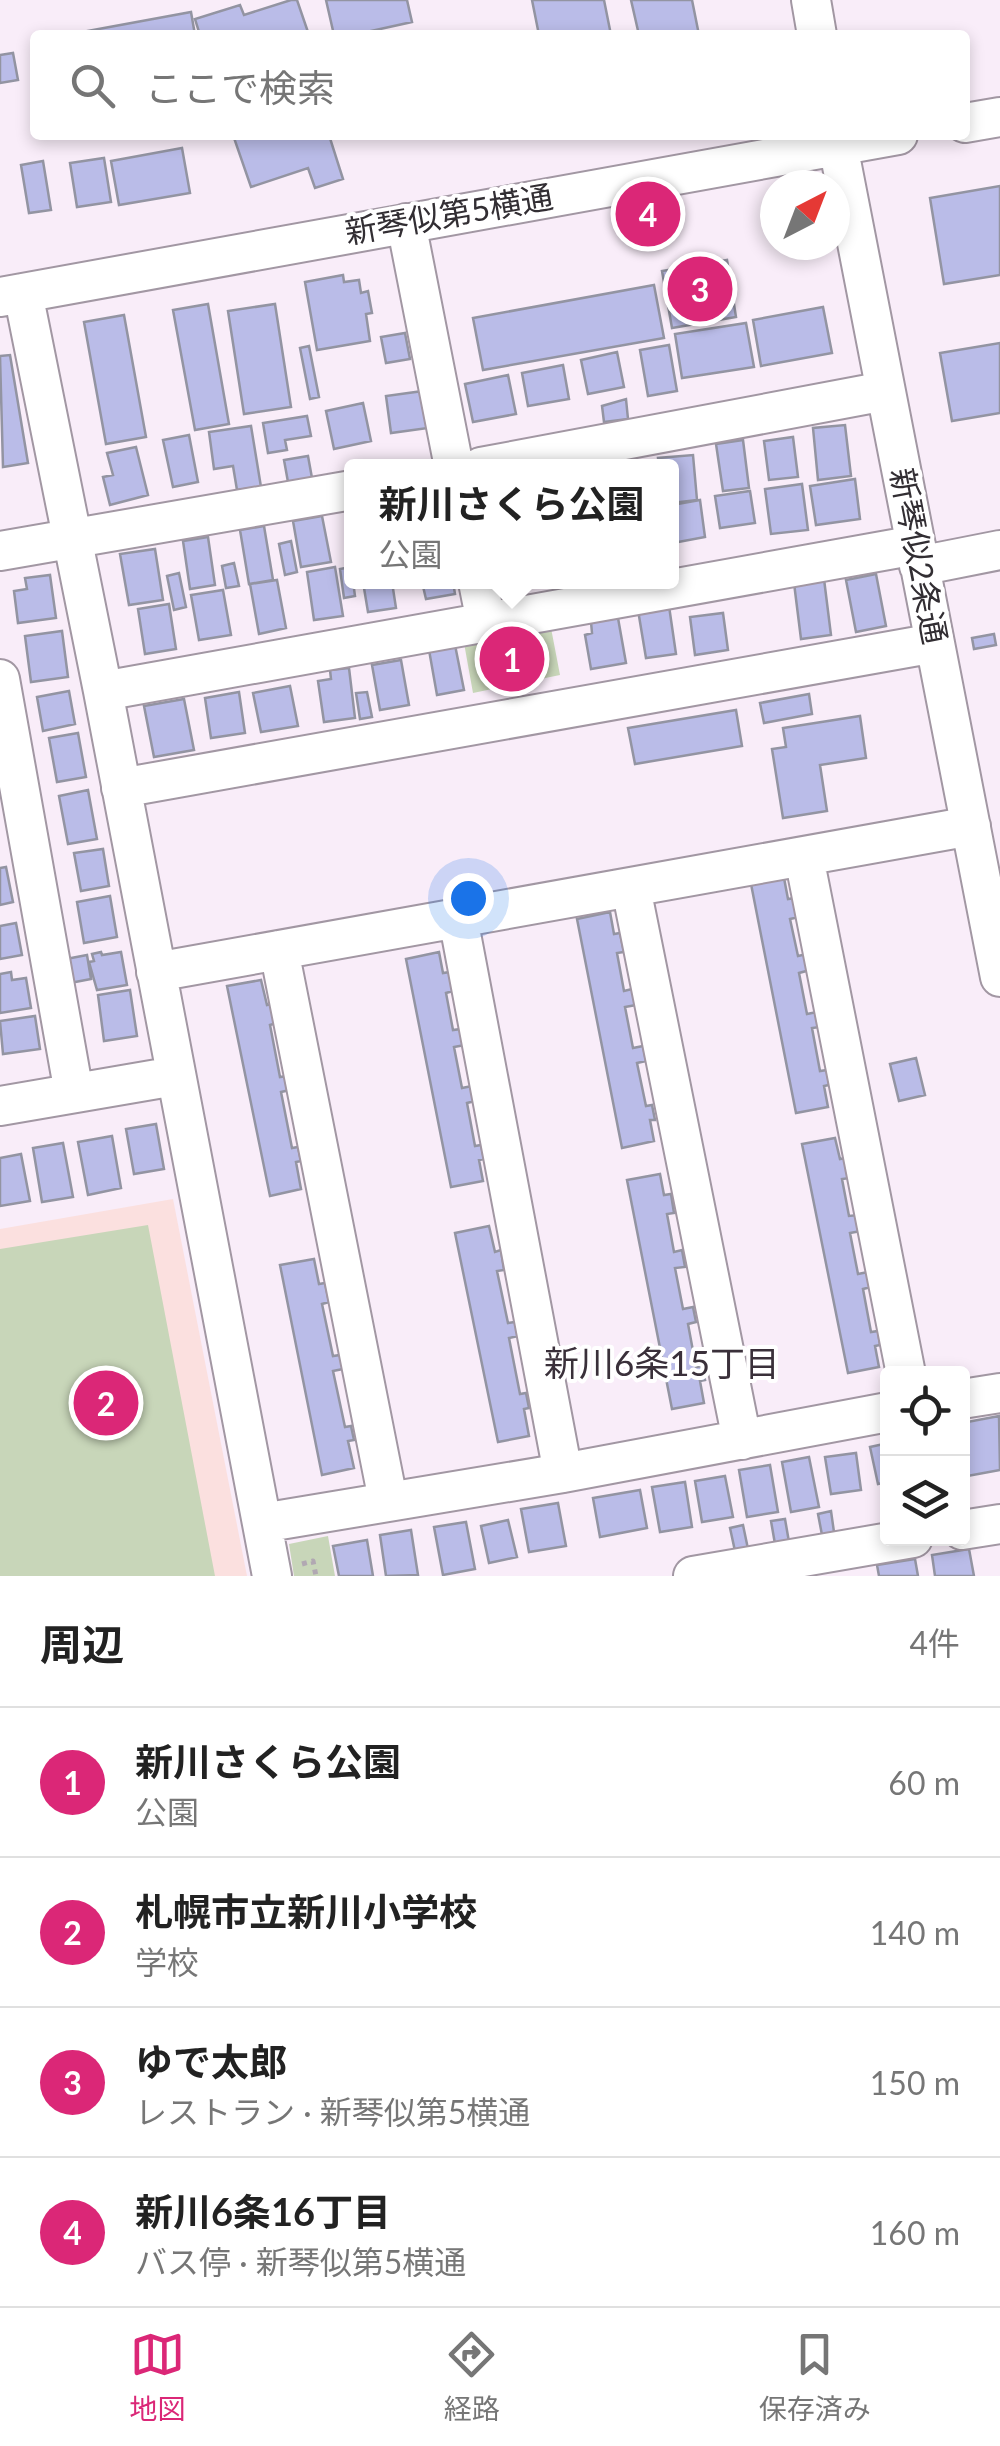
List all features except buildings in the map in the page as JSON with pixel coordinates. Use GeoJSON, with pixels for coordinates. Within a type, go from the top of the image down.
{"type":"FeatureCollection","features":[{"type":"Feature","properties":{"kind":"street"},"geometry":{"type":"LineString","coordinates":[[811,0],[816,30]]}},
{"type":"Feature","properties":{"kind":"street"},"geometry":{"type":"LineString","coordinates":[[970,122],[1000,117]]}},
{"type":"Feature","properties":{"kind":"street","name":"新琴似第5横通"},"geometry":{"type":"LineString","coordinates":[[12,295],[836,140]]}},
{"type":"Feature","properties":{"kind":"street","name":"新琴似2条通"},"geometry":{"type":"LineString","coordinates":[[836,140],[971,826],[995,920],[1000,977]]}},
{"type":"Feature","properties":{"kind":"street"},"geometry":{"type":"LineString","coordinates":[[406,223],[453,459]]}},
{"type":"Feature","properties":{"kind":"street"},"geometry":{"type":"LineString","coordinates":[[12,295],[72,540],[104,692],[272,1576]]}},
{"type":"Feature","properties":{"kind":"street"},"geometry":{"type":"LineString","coordinates":[[519,459],[884,391]]}},
{"type":"Feature","properties":{"kind":"street"},"geometry":{"type":"LineString","coordinates":[[0,551],[344,491]]}},
{"type":"Feature","properties":{"kind":"street"},"geometry":{"type":"LineString","coordinates":[[104,692],[486,622],[917,556],[1000,550]]}},
{"type":"Feature","properties":{"kind":"street"},"geometry":{"type":"LineString","coordinates":[[479,589],[486,622]]}},
{"type":"Feature","properties":{"kind":"street"},"geometry":{"type":"LineString","coordinates":[[121,788],[935,643]]}},
{"type":"Feature","properties":{"kind":"street"},"geometry":{"type":"LineString","coordinates":[[0,679],[74,1093]]}},
{"type":"Feature","properties":{"kind":"street"},"geometry":{"type":"LineString","coordinates":[[156,972],[971,826]]}},
{"type":"Feature","properties":{"kind":"street"},"geometry":{"type":"LineString","coordinates":[[804,857],[904,1366]]}},
{"type":"Feature","properties":{"kind":"street"},"geometry":{"type":"LineString","coordinates":[[631,888],[742,1440]]}},
{"type":"Feature","properties":{"kind":"street"},"geometry":{"type":"LineString","coordinates":[[458,918],[564,1473]]}},
{"type":"Feature","properties":{"kind":"street"},"geometry":{"type":"LineString","coordinates":[[279,950],[388,1500]]}},
{"type":"Feature","properties":{"kind":"street"},"geometry":{"type":"LineString","coordinates":[[0,1106],[176,1076]]}},
{"type":"Feature","properties":{"kind":"street"},"geometry":{"type":"LineString","coordinates":[[970,1398],[1000,1393]]}},
{"type":"Feature","properties":{"kind":"street"},"geometry":{"type":"LineString","coordinates":[[262,1523],[564,1473],[880,1414]]}},
{"type":"Feature","properties":{"kind":"street"},"geometry":{"type":"LineString","coordinates":[[970,1529],[1000,1524]]}},
{"type":"Feature","properties":{"kind":"street"},"geometry":{"type":"LineString","coordinates":[[692,1576],[880,1544]]}},
{"type":"Feature","properties":{"kind":"shaded area"},"geometry":{"type":"Polygon","coordinates":[[[173,1199],[247,1576],[0,1576],[0,1229],[173,1199]]]}},
{"type":"Feature","properties":{"kind":"green space"},"geometry":{"type":"Polygon","coordinates":[[[551,628],[560,675],[473,693],[464,643],[551,628]]]}},
{"type":"Feature","properties":{"kind":"green space"},"geometry":{"type":"Polygon","coordinates":[[[148,1225],[215,1576],[0,1576],[0,1249],[148,1225]]]}},
{"type":"Feature","properties":{"kind":"green space"},"geometry":{"type":"Polygon","coordinates":[[[328,1536],[335,1576],[294,1576],[289,1544],[328,1536]]]}},
{"type":"Feature","properties":{"kind":"place","name":"新川6条16丁目"},"geometry":{"type":"Point","coordinates":[648,214]}},
{"type":"Feature","properties":{"kind":"place","name":"ゆで太郎"},"geometry":{"type":"Point","coordinates":[700,289]}},
{"type":"Feature","properties":{"kind":"place","name":"新川さくら公園"},"geometry":{"type":"Point","coordinates":[512,659]}},
{"type":"Feature","properties":{"kind":"place","name":"札幌市立新川小学校"},"geometry":{"type":"Point","coordinates":[106,1403]}},
{"type":"Feature","properties":{"kind":"district","name":"新川6条15丁目"},"geometry":{"type":"Point","coordinates":[662,1364]}}]}
